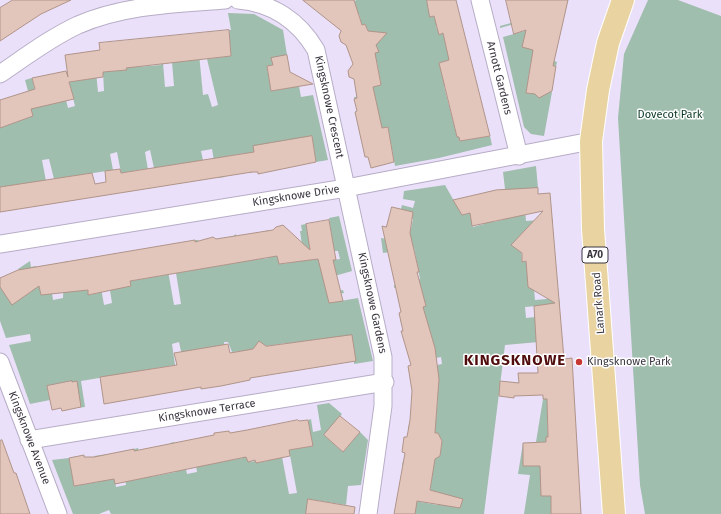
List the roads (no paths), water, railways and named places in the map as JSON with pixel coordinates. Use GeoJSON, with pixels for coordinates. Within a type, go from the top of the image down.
{"type":"FeatureCollection","features":[{"type":"Feature","properties":{"kind":"main road","name":"Lanark Road"},"geometry":{"type":"LineString","coordinates":[[614,514],[593,229],[591,141],[598,90],[607,50],[623,0]]}},
{"type":"Feature","properties":{"kind":"street"},"geometry":{"type":"LineString","coordinates":[[0,74],[62,33],[99,17],[144,6],[224,0]]}},
{"type":"Feature","properties":{"kind":"street","name":"Kingsknowe Crescent"},"geometry":{"type":"LineString","coordinates":[[238,0],[264,5],[284,15],[302,30],[316,50],[346,188]]}},
{"type":"Feature","properties":{"kind":"street","name":"Arnott Gardens"},"geometry":{"type":"LineString","coordinates":[[480,0],[518,156]]}},
{"type":"Feature","properties":{"kind":"street","name":"Kingsknowe Drive"},"geometry":{"type":"LineString","coordinates":[[0,244],[346,188],[591,141]]}},
{"type":"Feature","properties":{"kind":"street","name":"Kingsknowe Gardens"},"geometry":{"type":"LineString","coordinates":[[346,188],[382,347],[384,382],[382,414],[368,514]]}},
{"type":"Feature","properties":{"kind":"street","name":"Kingsknowe Avenue"},"geometry":{"type":"LineString","coordinates":[[0,362],[58,514]]}},
{"type":"Feature","properties":{"kind":"street","name":"Kingsknowe Terrace"},"geometry":{"type":"LineString","coordinates":[[30,440],[384,382]]}},
{"type":"Feature","properties":{"kind":"place","name":"Kingsknowe Park"},"geometry":{"type":"Point","coordinates":[579,362]}},
{"type":"Feature","properties":{"kind":"district","name":"KINGSKNOWE"},"geometry":{"type":"Point","coordinates":[515,361]}},
{"type":"Feature","properties":{"kind":"park label","name":"Dovecot Park"},"geometry":{"type":"Point","coordinates":[670,115]}}]}
